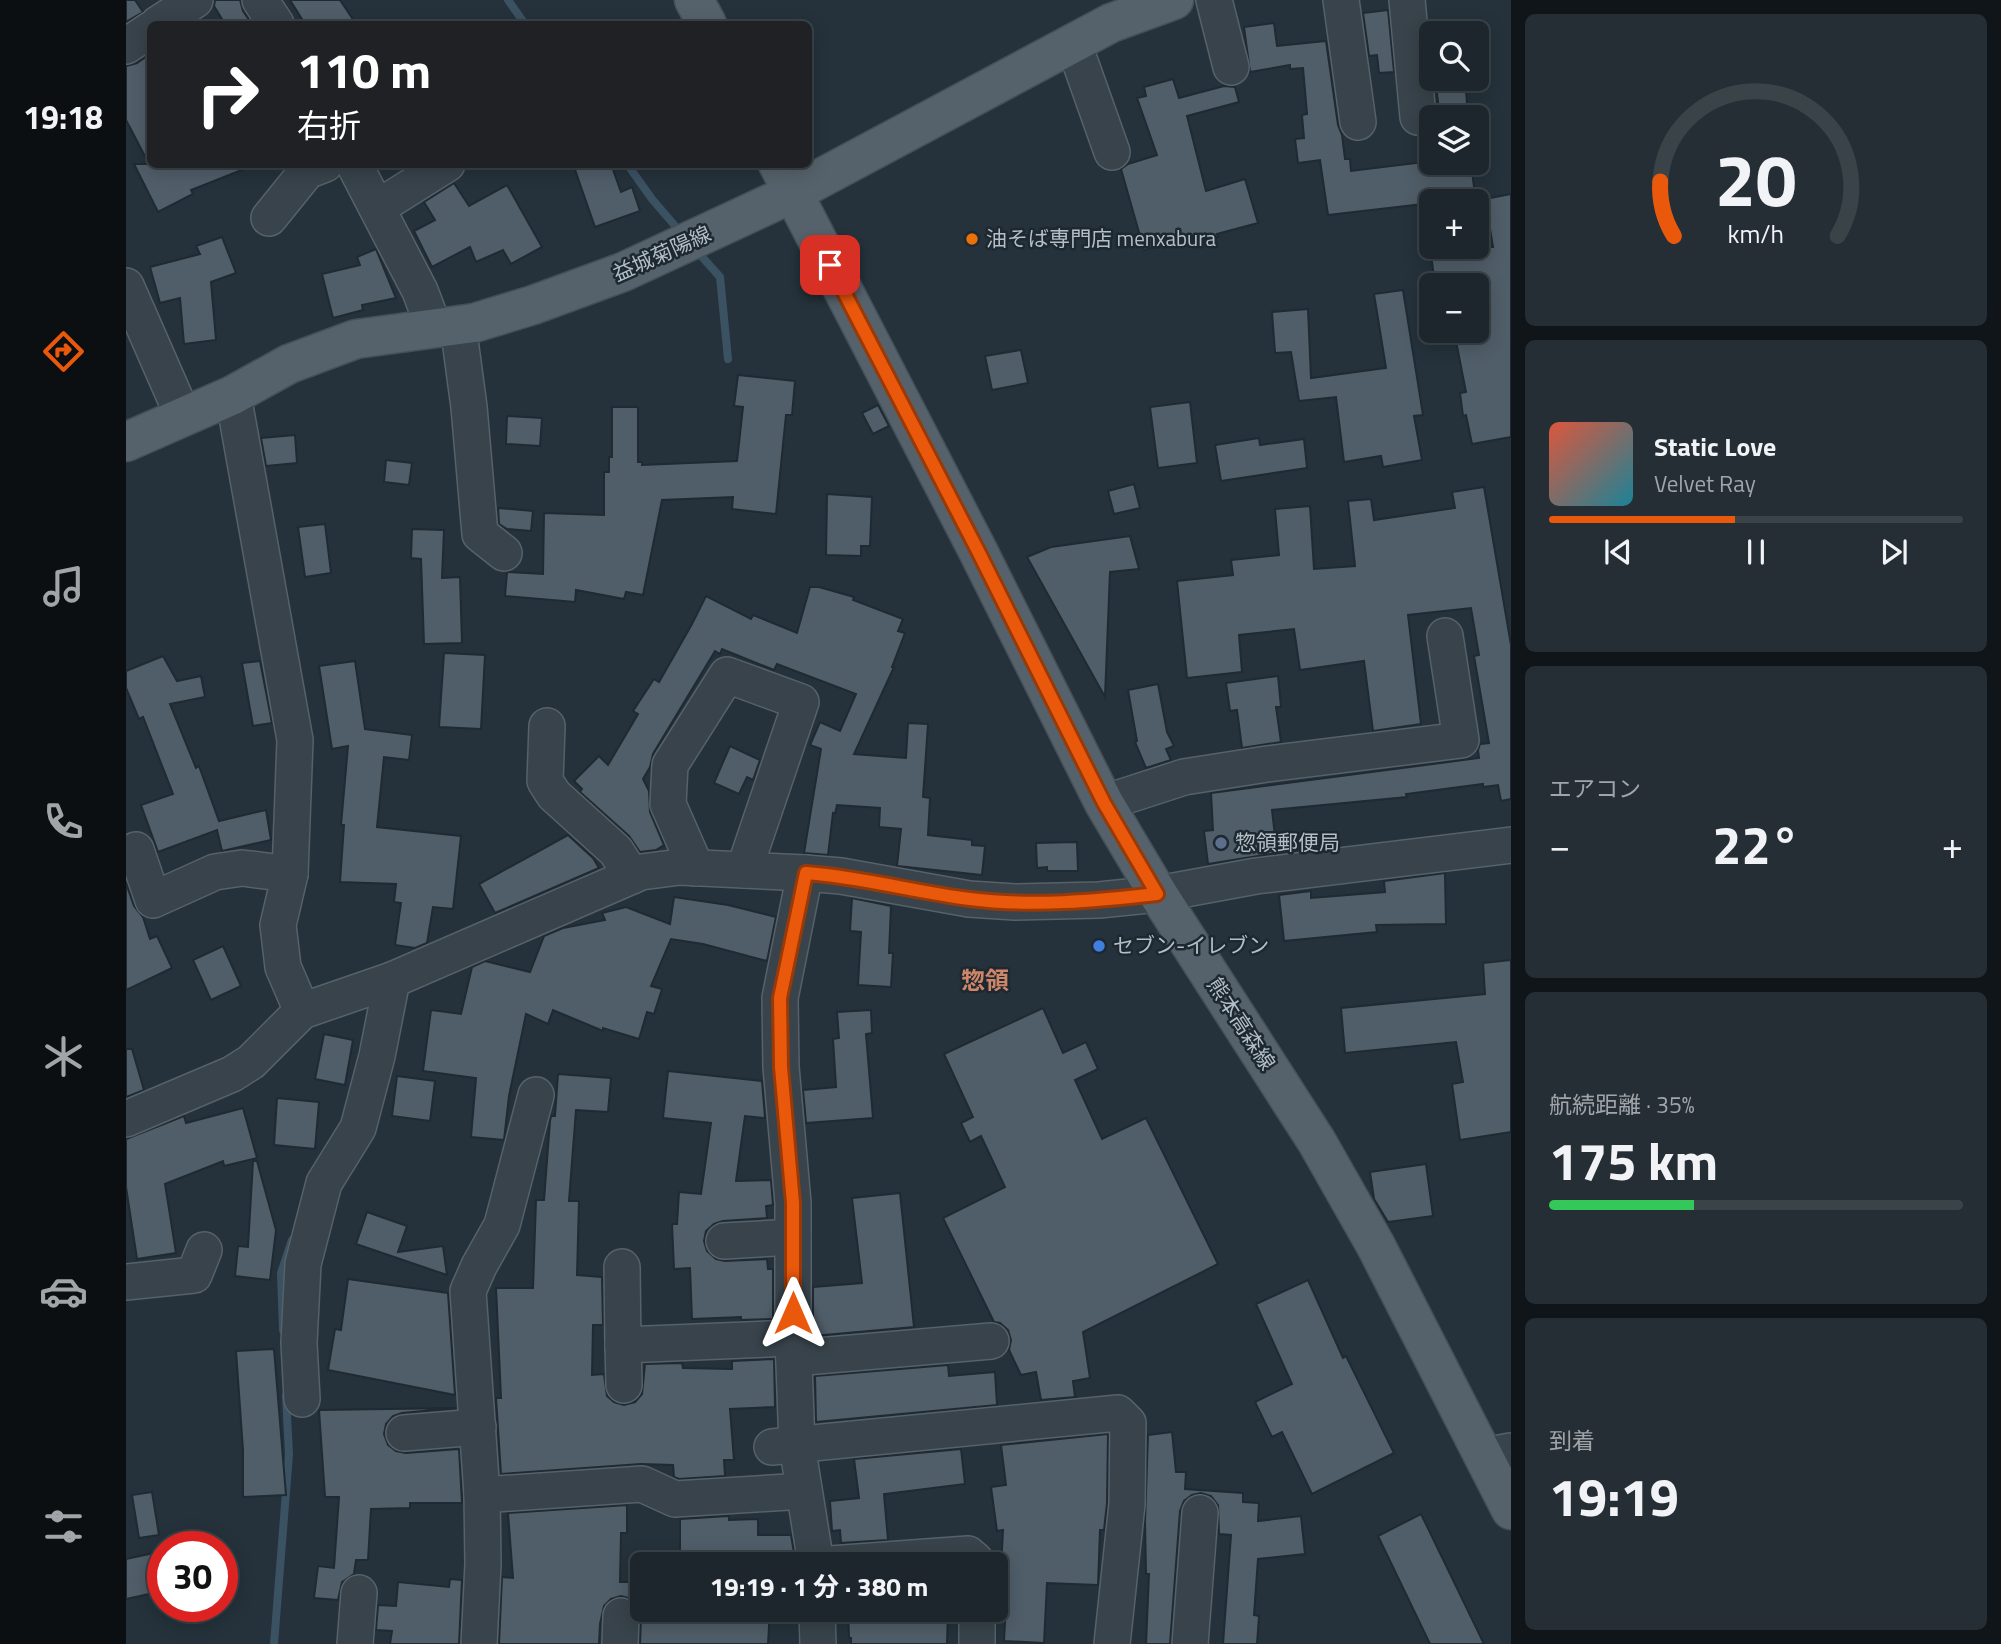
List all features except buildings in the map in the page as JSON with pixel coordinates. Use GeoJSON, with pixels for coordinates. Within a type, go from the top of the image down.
{"type":"FeatureCollection","features":[{"type":"Feature","properties":{"kind":"main road"},"geometry":{"type":"LineString","coordinates":[[694,0],[705,21]]}},
{"type":"Feature","properties":{"kind":"main road","name":"益城菊陽線"},"geometry":{"type":"LineString","coordinates":[[812,166],[1073,42],[1107,12],[1174,0]]}},
{"type":"Feature","properties":{"kind":"main road","name":"益城菊陽線"},"geometry":{"type":"LineString","coordinates":[[126,442],[233,395],[289,364],[356,338],[474,323],[623,272],[689,243],[785,179],[808,168]]}},
{"type":"Feature","properties":{"kind":"main road","name":"熊本高森線"},"geometry":{"type":"LineString","coordinates":[[785,179],[978,551],[1104,803],[1157,894],[1323,1154],[1497,1454],[1511,1510]]}},
{"type":"Feature","properties":{"kind":"street"},"geometry":{"type":"LineString","coordinates":[[163,21],[195,0]]}},
{"type":"Feature","properties":{"kind":"street"},"geometry":{"type":"LineString","coordinates":[[260,0],[274,21]]}},
{"type":"Feature","properties":{"kind":"street"},"geometry":{"type":"LineString","coordinates":[[1214,0],[1231,67]]}},
{"type":"Feature","properties":{"kind":"street"},"geometry":{"type":"LineString","coordinates":[[1341,0],[1358,122]]}},
{"type":"Feature","properties":{"kind":"street"},"geometry":{"type":"LineString","coordinates":[[1407,0],[1418,117]]}},
{"type":"Feature","properties":{"kind":"street"},"geometry":{"type":"LineString","coordinates":[[1073,42],[1112,152]]}},
{"type":"Feature","properties":{"kind":"street"},"geometry":{"type":"LineString","coordinates":[[269,218],[307,171],[315,168]]}},
{"type":"Feature","properties":{"kind":"street"},"geometry":{"type":"LineString","coordinates":[[356,168],[421,290],[446,326],[472,432],[480,534],[504,552]]}},
{"type":"Feature","properties":{"kind":"street"},"geometry":{"type":"LineString","coordinates":[[377,208],[441,168]]}},
{"type":"Feature","properties":{"kind":"street"},"geometry":{"type":"LineString","coordinates":[[126,286],[183,416]]}},
{"type":"Feature","properties":{"kind":"street"},"geometry":{"type":"LineString","coordinates":[[233,395],[295,740],[290,874],[278,925],[283,967],[302,1011]]}},
{"type":"Feature","properties":{"kind":"street"},"geometry":{"type":"LineString","coordinates":[[1104,803],[1184,777],[1461,740],[1444,636]]}},
{"type":"Feature","properties":{"kind":"street"},"geometry":{"type":"LineString","coordinates":[[696,868],[668,804],[670,765],[727,675],[801,702],[744,870]]}},
{"type":"Feature","properties":{"kind":"street"},"geometry":{"type":"LineString","coordinates":[[547,726],[545,781],[554,795],[616,851],[632,876]]}},
{"type":"Feature","properties":{"kind":"street"},"geometry":{"type":"LineString","coordinates":[[126,1119],[232,1074],[251,1062],[302,1011],[392,980],[641,872],[680,867],[806,873],[841,876],[969,899],[1014,902],[1099,900],[1157,894],[1256,876],[1511,845]]}},
{"type":"Feature","properties":{"kind":"street"},"geometry":{"type":"LineString","coordinates":[[136,850],[153,900],[215,872],[242,868],[290,874]]}},
{"type":"Feature","properties":{"kind":"street"},"geometry":{"type":"LineString","coordinates":[[806,873],[780,998],[781,1067],[793,1203],[794,1348],[784,1446],[804,1491],[814,1552]]}},
{"type":"Feature","properties":{"kind":"street"},"geometry":{"type":"LineString","coordinates":[[302,1399],[299,1343],[303,1264],[324,1183],[358,1128],[377,1056],[392,980]]}},
{"type":"Feature","properties":{"kind":"street"},"geometry":{"type":"LineString","coordinates":[[479,1644],[483,1564],[482,1494],[468,1290],[502,1225],[536,1095]]}},
{"type":"Feature","properties":{"kind":"street"},"geometry":{"type":"LineString","coordinates":[[724,1241],[793,1237]]}},
{"type":"Feature","properties":{"kind":"street"},"geometry":{"type":"LineString","coordinates":[[126,1282],[194,1275],[204,1250]]}},
{"type":"Feature","properties":{"kind":"street"},"geometry":{"type":"LineString","coordinates":[[622,1267],[624,1385]]}},
{"type":"Feature","properties":{"kind":"street"},"geometry":{"type":"LineString","coordinates":[[623,1345],[794,1348],[991,1341]]}},
{"type":"Feature","properties":{"kind":"street"},"geometry":{"type":"LineString","coordinates":[[784,1446],[1118,1413],[1128,1423],[1127,1504],[1112,1644]]}},
{"type":"Feature","properties":{"kind":"street"},"geometry":{"type":"LineString","coordinates":[[404,1433],[478,1427]]}},
{"type":"Feature","properties":{"kind":"street"},"geometry":{"type":"LineString","coordinates":[[482,1494],[642,1484],[675,1499],[804,1491]]}},
{"type":"Feature","properties":{"kind":"street"},"geometry":{"type":"LineString","coordinates":[[1190,1644],[1200,1513]]}},
{"type":"Feature","properties":{"kind":"street"},"geometry":{"type":"LineString","coordinates":[[355,1644],[359,1593]]}},
{"type":"Feature","properties":{"kind":"street"},"geometry":{"type":"LineString","coordinates":[[817,1622],[818,1644]]}},
{"type":"Feature","properties":{"kind":"street"},"geometry":{"type":"LineString","coordinates":[[977,1622],[977,1644]]}},
{"type":"Feature","properties":{"kind":"waterway"},"geometry":{"type":"LineString","coordinates":[[508,0],[523,21]]}},
{"type":"Feature","properties":{"kind":"waterway"},"geometry":{"type":"LineString","coordinates":[[630,168],[682,234]]}},
{"type":"Feature","properties":{"kind":"waterway"},"geometry":{"type":"LineString","coordinates":[[695,249],[720,277],[728,359]]}},
{"type":"Feature","properties":{"kind":"waterway"},"geometry":{"type":"LineString","coordinates":[[283,1330],[281,1273],[292,1240]]}},
{"type":"Feature","properties":{"kind":"waterway"},"geometry":{"type":"LineString","coordinates":[[274,1644],[289,1454],[286,1396]]}},
{"type":"Feature","properties":{"kind":"place","name":"油そば専門店 menxabura"},"geometry":{"type":"Point","coordinates":[972,239]}},
{"type":"Feature","properties":{"kind":"place","name":"惣領郵便局"},"geometry":{"type":"Point","coordinates":[1221,843]}},
{"type":"Feature","properties":{"kind":"place","name":"セブン-イレブン"},"geometry":{"type":"Point","coordinates":[1099,946]}},
{"type":"Feature","properties":{"kind":"district","name":"惣領"},"geometry":{"type":"Point","coordinates":[985,981]}},
{"type":"Feature","properties":{"kind":"route"},"geometry":{"type":"LineString","coordinates":[[793,1313],[793,1203],[781,1067],[780,998],[806,873],[841,876],[969,899],[1014,902],[1099,900],[1157,894],[1104,803],[830,265]]}}]}
